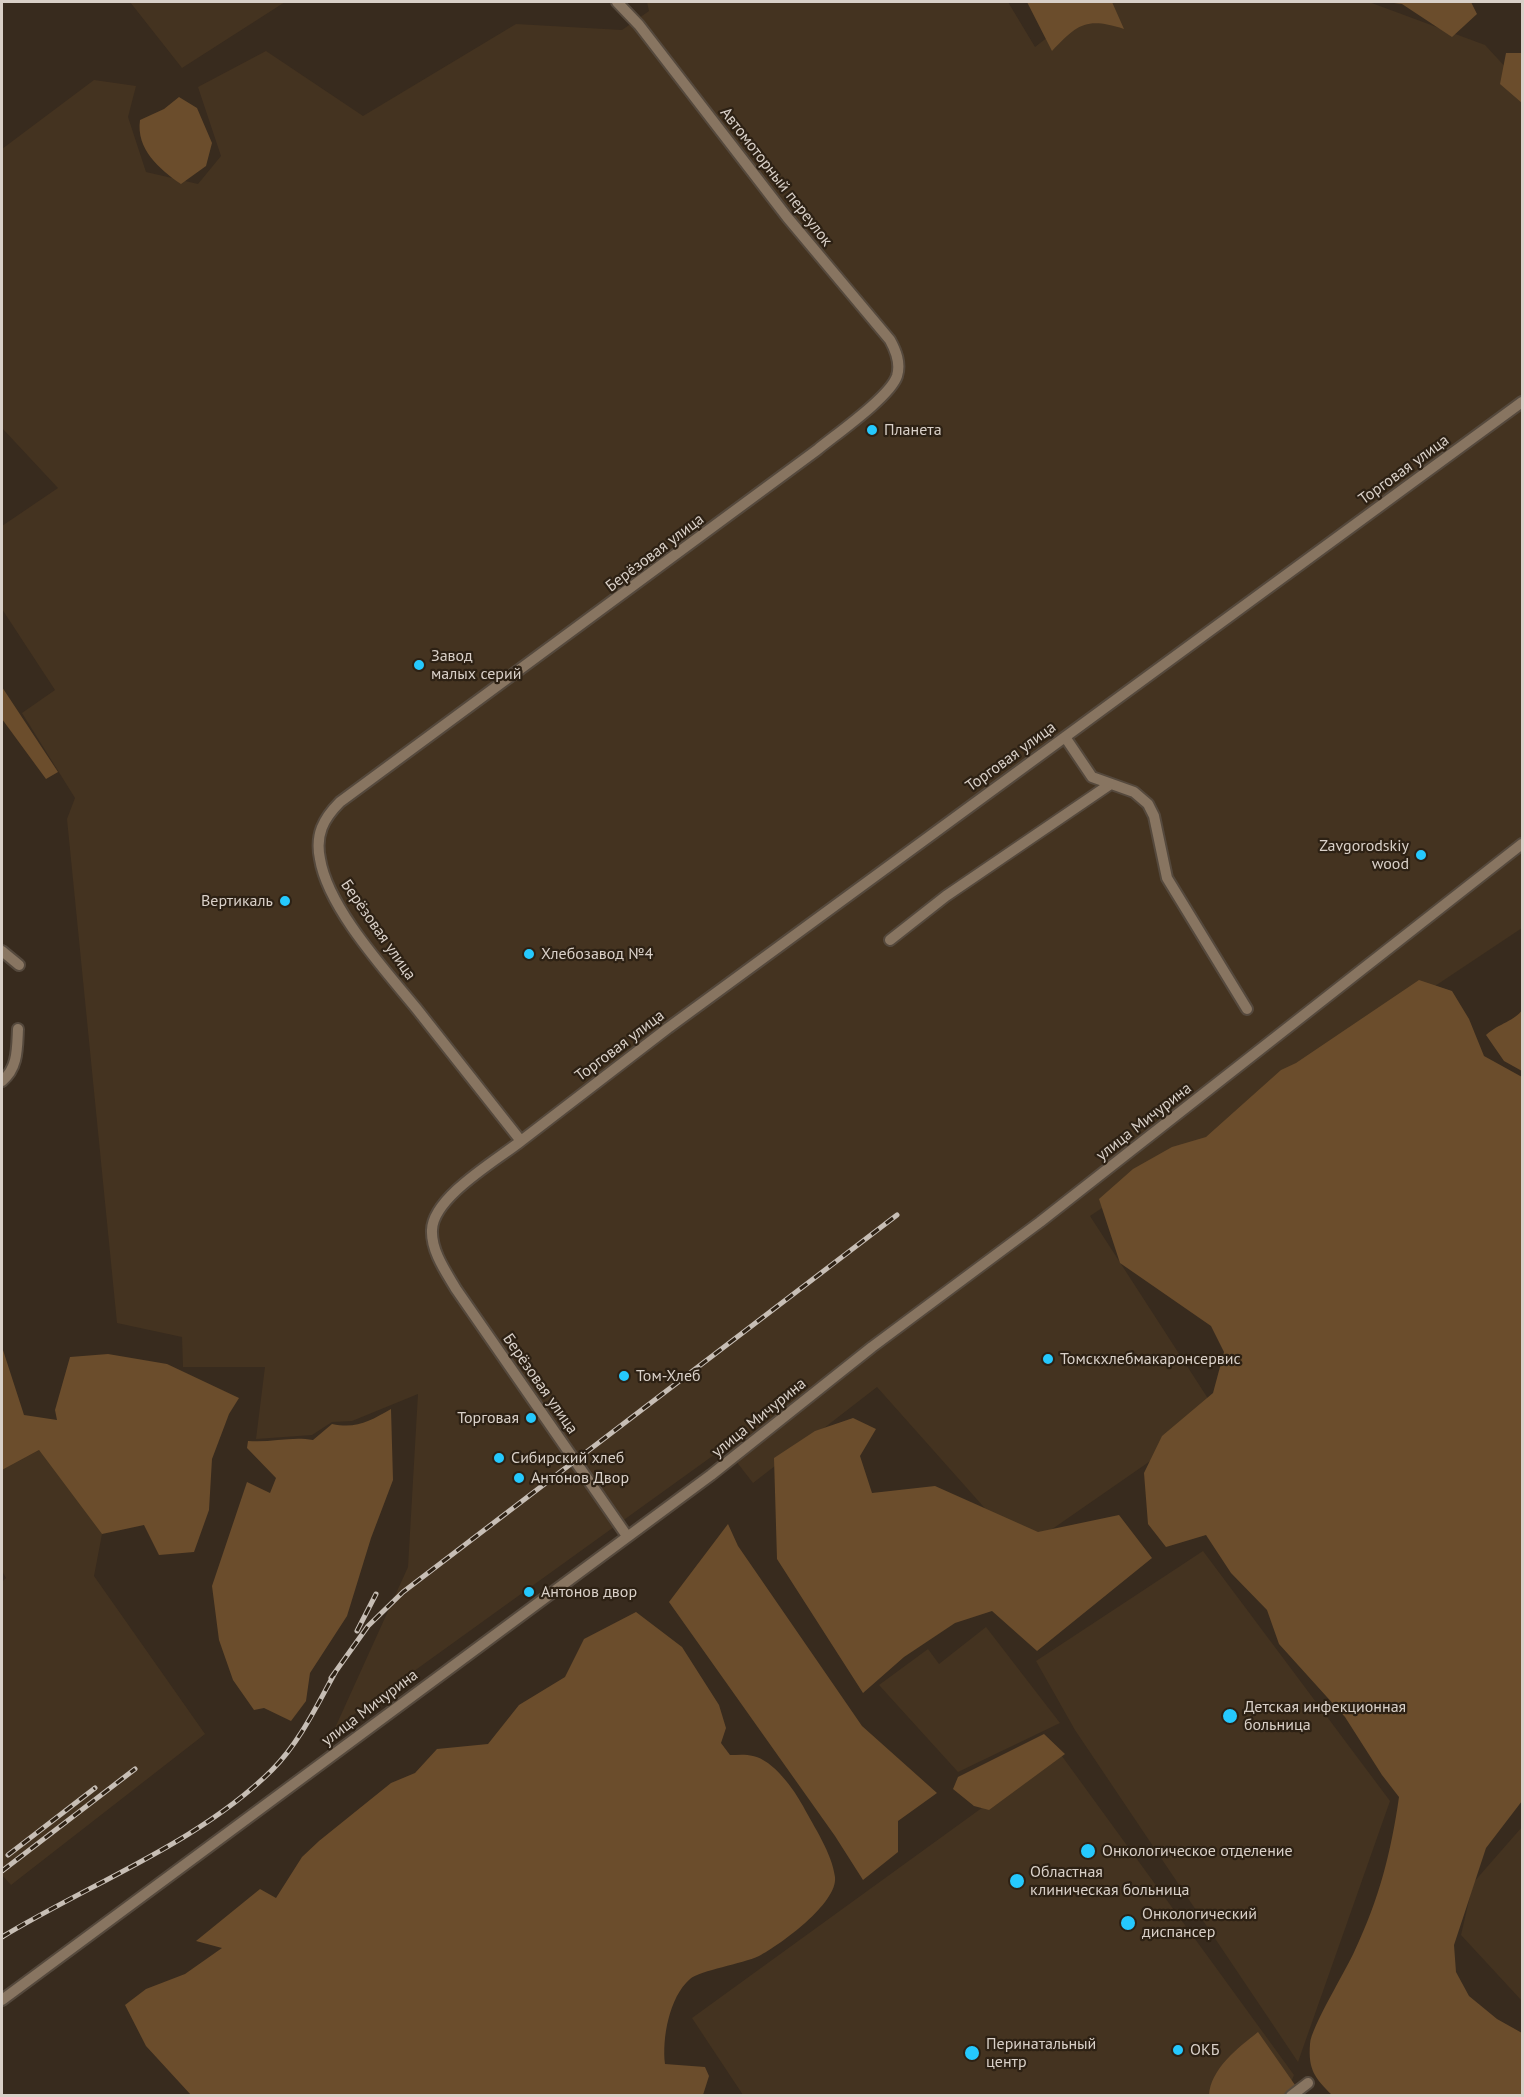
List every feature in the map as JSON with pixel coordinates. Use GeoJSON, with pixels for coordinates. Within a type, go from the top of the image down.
{"type":"FeatureCollection","features":[{"type":"Feature","properties":{"kind":"street","name":"Автомоторный переулок"},"geometry":{"type":"LineString","coordinates":[[617,2],[639,25],[787,217],[890,340],[897,353],[897,376]]}},
{"type":"Feature","properties":{"kind":"street","name":"Берёзовая улица"},"geometry":{"type":"LineString","coordinates":[[627,1536],[456,1289],[441,1264],[434,1242],[432,1230],[435,1216],[445,1200],[521,1141],[381,965],[338,904],[320,858],[318,841],[322,824],[340,802],[817,450],[885,393],[897,376]]}},
{"type":"Feature","properties":{"kind":"street","name":"Торговая улица"},"geometry":{"type":"LineString","coordinates":[[521,1141],[668,1028],[1522,402]]}},
{"type":"Feature","properties":{"kind":"street"},"geometry":{"type":"LineString","coordinates":[[1065,737],[1092,777],[1109,785],[1134,792],[1148,804],[1154,816],[1167,878],[1247,1009]]}},
{"type":"Feature","properties":{"kind":"street"},"geometry":{"type":"LineString","coordinates":[[890,940],[946,896],[1109,785]]}},
{"type":"Feature","properties":{"kind":"street","name":"улица Мичурина"},"geometry":{"type":"LineString","coordinates":[[2,2000],[711,1475],[872,1347],[1040,1222],[1522,844]]}},
{"type":"Feature","properties":{"kind":"street"},"geometry":{"type":"LineString","coordinates":[[2,951],[19,965]]}},
{"type":"Feature","properties":{"kind":"street"},"geometry":{"type":"LineString","coordinates":[[2,1081],[11,1073],[15,1063],[18,1029]]}},
{"type":"Feature","properties":{"kind":"street"},"geometry":{"type":"LineString","coordinates":[[1291,2096],[1308,2083]]}},
{"type":"Feature","properties":{"kind":"shaded area"},"geometry":{"type":"Polygon","coordinates":[[[130,2],[285,2],[182,68],[130,2]]]}},
{"type":"Feature","properties":{"kind":"shaded area"},"geometry":{"type":"Polygon","coordinates":[[[647,2],[1008,2],[1035,47],[1093,2],[1369,2],[1485,45],[1522,85],[1522,928],[1090,1216],[1218,1414],[1022,1550],[877,1387],[753,1483],[725,1447],[335,1728],[408,1567],[418,1394],[352,1421],[332,1422],[312,1435],[256,1439],[265,1367],[183,1367],[182,1337],[117,1323],[67,819],[75,798],[22,713],[55,690],[2,609],[2,526],[58,488],[2,428],[2,149],[94,80],[136,86],[128,117],[146,172],[198,184],[221,156],[198,87],[266,51],[363,116],[516,24],[622,30],[649,11],[647,2]]]}},
{"type":"Feature","properties":{"kind":"shaded area"},"geometry":{"type":"Polygon","coordinates":[[[1027,2],[1112,2],[1124,29],[1111,25],[1084,25],[1069,34],[1052,51],[1027,2]]]}},
{"type":"Feature","properties":{"kind":"shaded area"},"geometry":{"type":"Polygon","coordinates":[[[1386,2],[1471,2],[1477,14],[1452,37],[1402,4],[1386,2]]]}},
{"type":"Feature","properties":{"kind":"shaded area"},"geometry":{"type":"Polygon","coordinates":[[[1506,53],[1522,53],[1522,103],[1500,84],[1506,53]]]}},
{"type":"Feature","properties":{"kind":"shaded area"},"geometry":{"type":"Polygon","coordinates":[[[179,97],[197,108],[212,143],[206,166],[181,184],[157,165],[145,149],[140,130],[140,120],[164,109],[179,97]]]}},
{"type":"Feature","properties":{"kind":"shaded area"},"geometry":{"type":"Polygon","coordinates":[[[2,687],[58,772],[46,779],[2,719],[2,687]]]}},
{"type":"Feature","properties":{"kind":"shaded area"},"geometry":{"type":"Polygon","coordinates":[[[1419,980],[1452,991],[1469,1019],[1484,1056],[1522,1077],[1522,1801],[1486,1848],[1454,1945],[1456,1972],[1469,1996],[1497,2019],[1522,2033],[1522,2095],[1332,2095],[1314,2073],[1310,2061],[1312,2036],[1351,1959],[1371,1912],[1388,1857],[1399,1797],[1345,1717],[1279,1644],[1267,1610],[1231,1573],[1206,1535],[1166,1547],[1148,1524],[1144,1473],[1162,1436],[1213,1393],[1224,1352],[1211,1326],[1120,1263],[1099,1199],[1133,1169],[1172,1147],[1206,1137],[1281,1070],[1296,1063],[1419,980]]]}},
{"type":"Feature","properties":{"kind":"shaded area"},"geometry":{"type":"Polygon","coordinates":[[[1522,1010],[1522,1071],[1504,1061],[1486,1035],[1516,1017],[1522,1010]]]}},
{"type":"Feature","properties":{"kind":"shaded area"},"geometry":{"type":"Polygon","coordinates":[[[2,1347],[24,1415],[57,1420],[55,1410],[70,1357],[108,1354],[167,1364],[239,1398],[229,1414],[212,1459],[209,1510],[194,1552],[159,1555],[144,1525],[102,1534],[39,1450],[2,1470],[2,1347]]]}},
{"type":"Feature","properties":{"kind":"shaded area"},"geometry":{"type":"Polygon","coordinates":[[[391,1409],[393,1480],[371,1538],[347,1616],[310,1673],[306,1701],[291,1721],[264,1708],[254,1710],[233,1680],[219,1640],[212,1586],[247,1482],[270,1493],[276,1478],[247,1448],[248,1441],[313,1440],[332,1424],[356,1425],[391,1409]]]}},
{"type":"Feature","properties":{"kind":"shaded area"},"geometry":{"type":"Polygon","coordinates":[[[853,1418],[876,1429],[860,1456],[872,1493],[935,1486],[1038,1532],[1119,1515],[1152,1558],[1037,1651],[992,1611],[955,1623],[904,1657],[863,1693],[777,1559],[774,1458],[815,1431],[853,1418]]]}},
{"type":"Feature","properties":{"kind":"shaded area"},"geometry":{"type":"Polygon","coordinates":[[[39,1450],[102,1534],[94,1576],[205,1734],[11,1885],[2,1875],[2,1582],[6,1578],[2,1571],[2,1470],[39,1450]]]}},
{"type":"Feature","properties":{"kind":"shaded area"},"geometry":{"type":"Polygon","coordinates":[[[728,1524],[738,1546],[862,1726],[937,1793],[898,1821],[898,1852],[863,1880],[835,1836],[669,1602],[728,1524]]]}},
{"type":"Feature","properties":{"kind":"shaded area"},"geometry":{"type":"Polygon","coordinates":[[[1203,1551],[1390,1801],[1298,2062],[1075,1730],[1036,1661],[1203,1551]]]}},
{"type":"Feature","properties":{"kind":"shaded area"},"geometry":{"type":"Polygon","coordinates":[[[636,1612],[682,1647],[719,1705],[726,1728],[721,1743],[730,1755],[747,1755],[761,1759],[775,1769],[788,1784],[822,1840],[835,1877],[827,1899],[818,1911],[780,1943],[759,1956],[695,1976],[677,1996],[668,2019],[665,2064],[705,2067],[709,2076],[703,2095],[191,2095],[146,2046],[125,2005],[146,1989],[185,1974],[222,1948],[196,1941],[260,1889],[276,1898],[302,1857],[319,1841],[391,1783],[415,1773],[437,1749],[488,1744],[519,1705],[565,1677],[584,1639],[636,1612]]]}},
{"type":"Feature","properties":{"kind":"shaded area"},"geometry":{"type":"Polygon","coordinates":[[[986,1627],[1060,1723],[958,1772],[879,1685],[928,1649],[939,1664],[986,1627]]]}},
{"type":"Feature","properties":{"kind":"shaded area"},"geometry":{"type":"Polygon","coordinates":[[[1044,1734],[1065,1754],[989,1810],[974,1806],[953,1789],[958,1777],[1044,1734]]]}},
{"type":"Feature","properties":{"kind":"shaded area","name":"Областная клиническая больница"},"geometry":{"type":"Polygon","coordinates":[[[1059,1752],[1294,2075],[1288,2090],[1292,2095],[743,2095],[692,2018],[1059,1752]]]}},
{"type":"Feature","properties":{"kind":"shaded area"},"geometry":{"type":"Polygon","coordinates":[[[1522,1827],[1522,2001],[1461,1935],[1473,1883],[1522,1827]]]}},
{"type":"Feature","properties":{"kind":"shaded area"},"geometry":{"type":"Polygon","coordinates":[[[1258,2032],[1302,2095],[1209,2096],[1214,2077],[1220,2068],[1234,2052],[1258,2032]]]}},
{"type":"Feature","properties":{"kind":"railway"},"geometry":{"type":"LineString","coordinates":[[331,1678],[368,1626],[403,1592],[897,1215]]}},
{"type":"Feature","properties":{"kind":"railway"},"geometry":{"type":"LineString","coordinates":[[357,1631],[376,1594]]}},
{"type":"Feature","properties":{"kind":"railway"},"geometry":{"type":"LineString","coordinates":[[2,1937],[178,1841],[243,1796],[272,1770],[291,1748],[336,1671]]}},
{"type":"Feature","properties":{"kind":"railway"},"geometry":{"type":"LineString","coordinates":[[2,1871],[135,1769]]}},
{"type":"Feature","properties":{"kind":"railway"},"geometry":{"type":"LineString","coordinates":[[8,1855],[95,1788]]}},
{"type":"Feature","properties":{"kind":"place","name":"Планета"},"geometry":{"type":"Point","coordinates":[872,430]}},
{"type":"Feature","properties":{"kind":"place","name":"Завод малых серий"},"geometry":{"type":"Point","coordinates":[419,665]}},
{"type":"Feature","properties":{"kind":"place","name":"Zavgorodskiy wood"},"geometry":{"type":"Point","coordinates":[1421,855]}},
{"type":"Feature","properties":{"kind":"place","name":"Вертикаль"},"geometry":{"type":"Point","coordinates":[285,901]}},
{"type":"Feature","properties":{"kind":"place","name":"Хлебозавод №4"},"geometry":{"type":"Point","coordinates":[529,954]}},
{"type":"Feature","properties":{"kind":"place","name":"Томскхлебмакаронсервис"},"geometry":{"type":"Point","coordinates":[1048,1359]}},
{"type":"Feature","properties":{"kind":"place","name":"Том-Хлеб"},"geometry":{"type":"Point","coordinates":[624,1376]}},
{"type":"Feature","properties":{"kind":"place","name":"Торговая"},"geometry":{"type":"Point","coordinates":[531,1418]}},
{"type":"Feature","properties":{"kind":"place","name":"Сибирский хлеб"},"geometry":{"type":"Point","coordinates":[499,1458]}},
{"type":"Feature","properties":{"kind":"place","name":"Антонов Двор"},"geometry":{"type":"Point","coordinates":[519,1478]}},
{"type":"Feature","properties":{"kind":"place","name":"Антонов двор"},"geometry":{"type":"Point","coordinates":[529,1592]}},
{"type":"Feature","properties":{"kind":"place","name":"Детская инфекционная больница"},"geometry":{"type":"Point","coordinates":[1230,1716]}},
{"type":"Feature","properties":{"kind":"place","name":"Онкологическое отделение"},"geometry":{"type":"Point","coordinates":[1088,1851]}},
{"type":"Feature","properties":{"kind":"place","name":"Областная клиническая больница"},"geometry":{"type":"Point","coordinates":[1017,1881]}},
{"type":"Feature","properties":{"kind":"place","name":"Онкологический диспансер"},"geometry":{"type":"Point","coordinates":[1128,1923]}},
{"type":"Feature","properties":{"kind":"place","name":"ОКБ"},"geometry":{"type":"Point","coordinates":[1178,2050]}},
{"type":"Feature","properties":{"kind":"place","name":"Перинатальный центр"},"geometry":{"type":"Point","coordinates":[972,2053]}}]}
